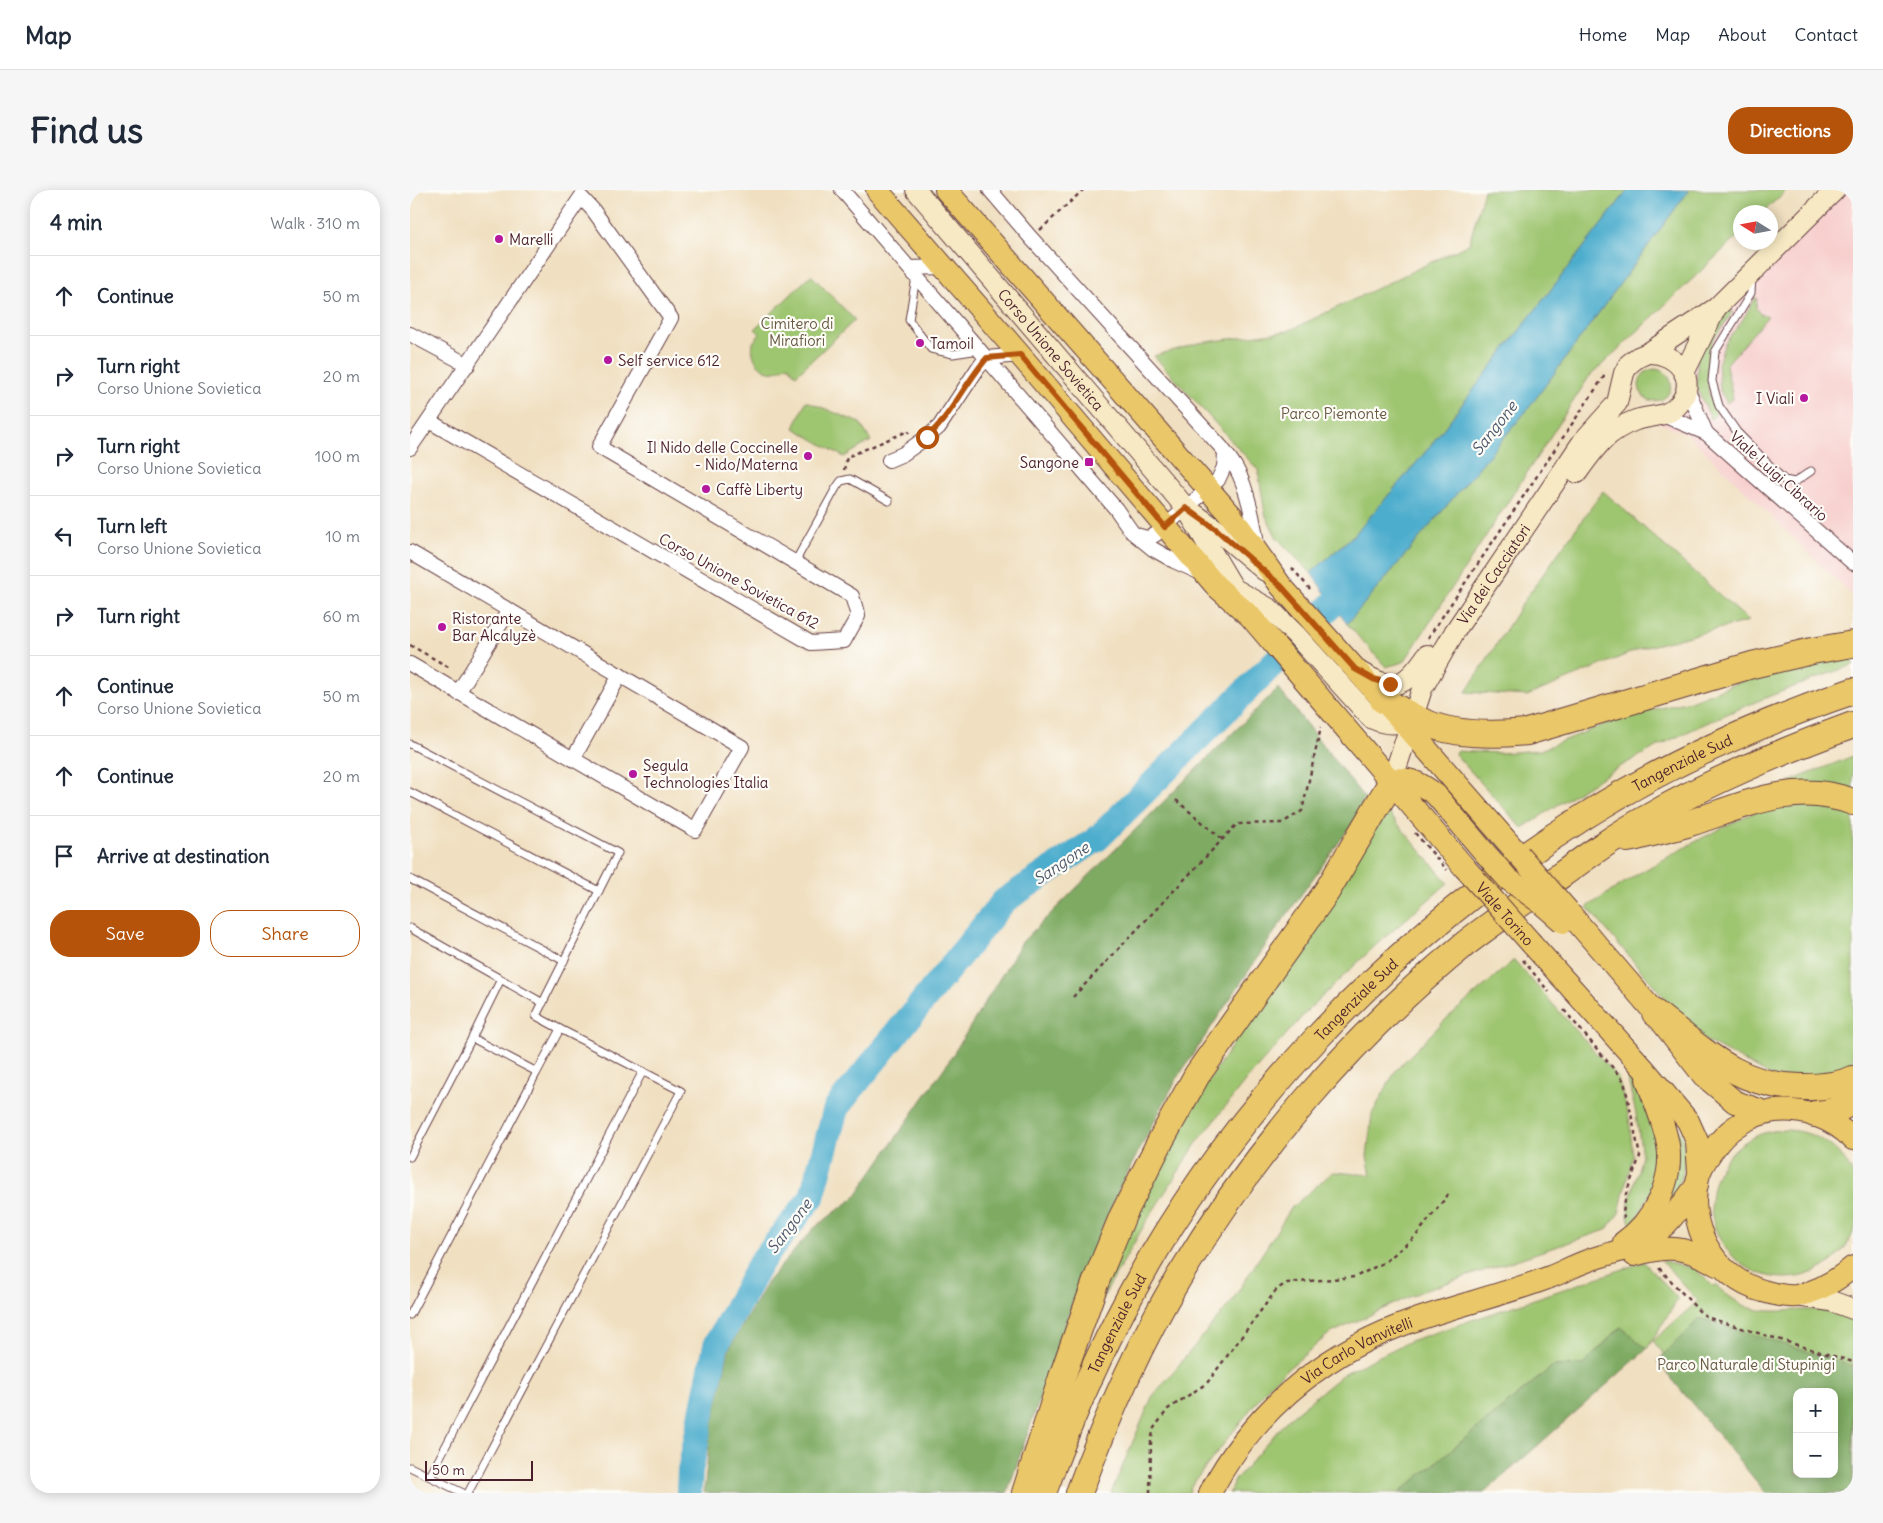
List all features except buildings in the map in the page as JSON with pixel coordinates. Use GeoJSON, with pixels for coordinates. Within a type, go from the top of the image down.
{"type":"FeatureCollection","features":[{"type":"Feature","properties":{"kind":"highway"},"geometry":{"type":"LineString","coordinates":[[1383,700],[1419,713],[1449,730],[1502,734],[1526,732],[1752,665],[1853,644]]}},
{"type":"Feature","properties":{"kind":"highway","name":"Tangenziale Sud"},"geometry":{"type":"LineString","coordinates":[[1044,1493],[1068,1426],[1119,1316],[1182,1210],[1257,1108],[1329,1024],[1382,971],[1442,919],[1488,883],[1586,815],[1706,750],[1766,723],[1853,691]]}},
{"type":"Feature","properties":{"kind":"highway","name":"Tangenziale Sud"},"geometry":{"type":"LineString","coordinates":[[1079,1493],[1118,1395],[1177,1280],[1241,1182],[1328,1075],[1408,994],[1467,943],[1603,845],[1646,818],[1758,762],[1853,725]]}},
{"type":"Feature","properties":{"kind":"highway"},"geometry":{"type":"LineString","coordinates":[[1025,1493],[1062,1377],[1096,1281],[1123,1215],[1162,1138],[1197,1075],[1327,891],[1392,781]]}},
{"type":"Feature","properties":{"kind":"highway"},"geometry":{"type":"LineString","coordinates":[[1603,845],[1690,823],[1777,795],[1796,792],[1818,794],[1841,797],[1853,802]]}},
{"type":"Feature","properties":{"kind":"highway"},"geometry":{"type":"LineString","coordinates":[[1655,1013],[1721,1064],[1750,1078],[1766,1083],[1799,1087],[1832,1085],[1853,1079]]}},
{"type":"Feature","properties":{"kind":"highway"},"geometry":{"type":"LineString","coordinates":[[1815,1114],[1827,1114],[1837,1111],[1853,1101]]}},
{"type":"Feature","properties":{"kind":"main road","name":"Corso Unione Sovietica"},"geometry":{"type":"LineString","coordinates":[[877,190],[1207,576],[1216,586],[1259,617],[1290,663]]}},
{"type":"Feature","properties":{"kind":"main road","name":"Corso Unione Sovietica"},"geometry":{"type":"LineString","coordinates":[[946,190],[1231,516],[1286,591],[1316,641],[1355,669]]}},
{"type":"Feature","properties":{"kind":"main road","name":"Viale Torino"},"geometry":{"type":"LineString","coordinates":[[1290,663],[1465,868],[1688,1121],[1697,1141],[1698,1179],[1696,1216],[1706,1246],[1720,1266]]}},
{"type":"Feature","properties":{"kind":"main road"},"geometry":{"type":"LineString","coordinates":[[1355,669],[1383,700]]}},
{"type":"Feature","properties":{"kind":"main road"},"geometry":{"type":"LineString","coordinates":[[1419,713],[1433,756],[1505,839],[1567,919]]}},
{"type":"Feature","properties":{"kind":"main road"},"geometry":{"type":"LineString","coordinates":[[1392,781],[1404,780],[1419,784],[1436,795],[1508,879],[1567,919],[1592,940],[1655,1013],[1703,1075],[1721,1092],[1735,1102],[1766,1112],[1798,1111],[1815,1114],[1842,1128],[1853,1140]]}},
{"type":"Feature","properties":{"kind":"main road"},"geometry":{"type":"LineString","coordinates":[[1603,1256],[1636,1234],[1644,1224],[1660,1196],[1668,1170],[1667,1140],[1644,1069]]}},
{"type":"Feature","properties":{"kind":"main road","name":"Via Carlo Vanvitelli"},"geometry":{"type":"LineString","coordinates":[[1210,1493],[1224,1467],[1262,1418],[1309,1375],[1359,1344],[1400,1325],[1551,1277],[1582,1263],[1641,1243],[1656,1234],[1670,1221],[1698,1179],[1708,1156],[1728,1132],[1755,1116],[1766,1112]]}},
{"type":"Feature","properties":{"kind":"main road","name":"Via Carlo Vanvitelli"},"geometry":{"type":"LineString","coordinates":[[1551,1277],[1581,1272],[1657,1248],[1689,1251],[1720,1266]]}},
{"type":"Feature","properties":{"kind":"main road"},"geometry":{"type":"LineString","coordinates":[[1720,1266],[1751,1288],[1778,1295],[1794,1296],[1834,1282],[1853,1267]]}},
{"type":"Feature","properties":{"kind":"street","name":"Corso Unione Sovietica"},"geometry":{"type":"LineString","coordinates":[[842,190],[1116,509],[1136,535],[1163,555],[1207,576]]}},
{"type":"Feature","properties":{"kind":"street","name":"Corso Unione Sovietica"},"geometry":{"type":"LineString","coordinates":[[916,190],[1186,508]]}},
{"type":"Feature","properties":{"kind":"street","name":"Corso Unione Sovietica"},"geometry":{"type":"LineString","coordinates":[[990,190],[1225,453],[1236,468],[1242,481],[1255,530],[1258,555]]}},
{"type":"Feature","properties":{"kind":"street","name":"Via dei Cacciatori"},"geometry":{"type":"LineString","coordinates":[[1419,713],[1424,682],[1455,631],[1582,441],[1613,410],[1620,396],[1624,373],[1629,364],[1716,308],[1835,190]]}},
{"type":"Feature","properties":{"kind":"street","name":"Corso Unione Sovietica 612"},"geometry":{"type":"LineString","coordinates":[[413,439],[429,421],[468,365],[581,197],[594,210],[671,318],[599,447],[852,596],[858,616],[844,641],[811,643],[429,421]]}},
{"type":"Feature","properties":{"kind":"street"},"geometry":{"type":"LineString","coordinates":[[913,272],[944,267]]}},
{"type":"Feature","properties":{"kind":"street","name":"Via dei Cacciatori"},"geometry":{"type":"LineString","coordinates":[[1392,781],[1419,713],[1470,632],[1598,444],[1624,426],[1638,420],[1672,411],[1679,404],[1684,394],[1685,378],[1716,308]]}},
{"type":"Feature","properties":{"kind":"street"},"geometry":{"type":"LineString","coordinates":[[410,334],[468,365]]}},
{"type":"Feature","properties":{"kind":"street"},"geometry":{"type":"LineString","coordinates":[[1648,353],[1659,353],[1669,356],[1678,363],[1706,433]]}},
{"type":"Feature","properties":{"kind":"street","name":"Corso Unione Sovietica"},"geometry":{"type":"LineString","coordinates":[[983,354],[1020,355]]}},
{"type":"Feature","properties":{"kind":"street"},"geometry":{"type":"LineString","coordinates":[[889,460],[903,454],[939,427],[978,368],[983,354]]}},
{"type":"Feature","properties":{"kind":"street"},"geometry":{"type":"LineString","coordinates":[[1622,383],[1623,393],[1627,402],[1634,410],[1643,415],[1658,416],[1706,433]]}},
{"type":"Feature","properties":{"kind":"street","name":"Viale Luigi Cibrario"},"geometry":{"type":"LineString","coordinates":[[1706,433],[1853,563]]}},
{"type":"Feature","properties":{"kind":"street"},"geometry":{"type":"LineString","coordinates":[[1136,535],[1147,538],[1155,535],[1208,490],[1222,474],[1226,461],[1225,453]]}},
{"type":"Feature","properties":{"kind":"street"},"geometry":{"type":"LineString","coordinates":[[1186,508],[1233,588],[1259,617],[1316,641],[1371,718],[1384,723],[1419,713]]}},
{"type":"Feature","properties":{"kind":"street"},"geometry":{"type":"LineString","coordinates":[[1186,508],[1217,530],[1286,591]]}},
{"type":"Feature","properties":{"kind":"street"},"geometry":{"type":"LineString","coordinates":[[410,552],[742,747],[696,830],[410,664]]}},
{"type":"Feature","properties":{"kind":"street"},"geometry":{"type":"LineString","coordinates":[[458,693],[509,610]]}},
{"type":"Feature","properties":{"kind":"street"},"geometry":{"type":"LineString","coordinates":[[1355,669],[1380,682],[1390,684],[1403,683],[1413,675],[1433,647],[1455,631]]}},
{"type":"Feature","properties":{"kind":"street"},"geometry":{"type":"LineString","coordinates":[[573,759],[620,675]]}},
{"type":"Feature","properties":{"kind":"street"},"geometry":{"type":"LineString","coordinates":[[1794,1296],[1831,1301],[1853,1309]]}},
{"type":"Feature","properties":{"kind":"lane"},"geometry":{"type":"LineString","coordinates":[[913,272],[909,320],[931,349],[953,354],[983,354]]}},
{"type":"Feature","properties":{"kind":"lane"},"geometry":{"type":"LineString","coordinates":[[1752,272],[1751,293],[1715,352],[1712,381],[1719,406],[1736,432],[1784,480],[1795,482],[1811,470]]}},
{"type":"Feature","properties":{"kind":"lane"},"geometry":{"type":"LineString","coordinates":[[795,562],[841,481],[850,479],[889,501]]}},
{"type":"Feature","properties":{"kind":"lane"},"geometry":{"type":"LineString","coordinates":[[410,744],[618,854],[536,1016],[681,1091],[468,1493]]}},
{"type":"Feature","properties":{"kind":"lane"},"geometry":{"type":"LineString","coordinates":[[410,792],[599,891]]}},
{"type":"Feature","properties":{"kind":"lane"},"geometry":{"type":"LineString","coordinates":[[410,879],[564,961]]}},
{"type":"Feature","properties":{"kind":"lane"},"geometry":{"type":"LineString","coordinates":[[410,928],[543,1003]]}},
{"type":"Feature","properties":{"kind":"lane"},"geometry":{"type":"LineString","coordinates":[[410,1158],[501,979]]}},
{"type":"Feature","properties":{"kind":"lane"},"geometry":{"type":"LineString","coordinates":[[410,1315],[560,1029]]}},
{"type":"Feature","properties":{"kind":"lane"},"geometry":{"type":"LineString","coordinates":[[472,1038],[537,1072]]}},
{"type":"Feature","properties":{"kind":"lane"},"geometry":{"type":"LineString","coordinates":[[430,1476],[642,1071]]}},
{"type":"Feature","properties":{"kind":"lane"},"geometry":{"type":"LineString","coordinates":[[410,1467],[463,1493]]}},
{"type":"Feature","properties":{"kind":"path"},"geometry":{"type":"LineString","coordinates":[[1031,238],[1083,190]]}},
{"type":"Feature","properties":{"kind":"path"},"geometry":{"type":"LineString","coordinates":[[841,481],[848,457],[874,444],[908,431],[915,446]]}},
{"type":"Feature","properties":{"kind":"path"},"geometry":{"type":"LineString","coordinates":[[410,645],[450,668]]}},
{"type":"Feature","properties":{"kind":"path"},"geometry":{"type":"LineString","coordinates":[[1073,998],[1237,824],[1282,823],[1302,811],[1322,726]]}},
{"type":"Feature","properties":{"kind":"path"},"geometry":{"type":"LineString","coordinates":[[1176,800],[1222,839]]}},
{"type":"Feature","properties":{"kind":"path"},"geometry":{"type":"LineString","coordinates":[[1562,1007],[1624,1081],[1640,1156],[1626,1194],[1623,1213],[1625,1221]]}},
{"type":"Feature","properties":{"kind":"path"},"geometry":{"type":"LineString","coordinates":[[1150,1493],[1154,1428],[1168,1409],[1207,1383],[1277,1289],[1287,1283],[1355,1276],[1385,1262],[1414,1237],[1451,1191]]}},
{"type":"Feature","properties":{"kind":"path"},"geometry":{"type":"LineString","coordinates":[[1655,1264],[1700,1312],[1709,1318],[1853,1362]]}},
{"type":"Feature","properties":{"kind":"shaded area"},"geometry":{"type":"Polygon","coordinates":[[[1846,190],[1853,190],[1853,596],[1687,434],[1659,423],[1692,371],[1699,339],[1759,276],[1846,190]]]}},
{"type":"Feature","properties":{"kind":"green space","name":"Parco Piemonte"},"geometry":{"type":"Polygon","coordinates":[[[1484,190],[1628,190],[1423,455],[1356,533],[1311,573],[1277,538],[1265,514],[1258,470],[1154,356],[1199,343],[1288,331],[1469,244],[1484,190]]]}},
{"type":"Feature","properties":{"kind":"green space"},"geometry":{"type":"Polygon","coordinates":[[[1689,190],[1787,190],[1771,205],[1733,205],[1733,241],[1589,377],[1404,662],[1386,667],[1347,624],[1528,409],[1689,190]]]}},
{"type":"Feature","properties":{"kind":"green space","name":"Cimitero di Mirafiori"},"geometry":{"type":"Polygon","coordinates":[[[811,275],[855,320],[796,375],[788,365],[779,370],[765,370],[754,357],[753,343],[760,334],[755,329],[811,275]]]}},
{"type":"Feature","properties":{"kind":"green space"},"geometry":{"type":"Polygon","coordinates":[[[1755,298],[1757,298],[1756,308],[1760,314],[1768,316],[1726,365],[1733,398],[1727,403],[1720,391],[1718,364],[1725,343],[1741,322],[1755,298]]]}},
{"type":"Feature","properties":{"kind":"green space"},"geometry":{"type":"Polygon","coordinates":[[[1726,310],[1733,312],[1713,340],[1707,364],[1709,394],[1717,413],[1711,419],[1697,389],[1697,357],[1726,310]]]}},
{"type":"Feature","properties":{"kind":"green space"},"geometry":{"type":"Polygon","coordinates":[[[1655,369],[1666,374],[1671,385],[1666,396],[1655,401],[1644,396],[1639,385],[1644,374],[1655,369]]]}},
{"type":"Feature","properties":{"kind":"green space"},"geometry":{"type":"Polygon","coordinates":[[[806,401],[860,423],[871,441],[844,457],[794,428],[806,401]]]}},
{"type":"Feature","properties":{"kind":"green space"},"geometry":{"type":"Polygon","coordinates":[[[1603,491],[1749,621],[1642,648],[1527,696],[1466,692],[1526,598],[1603,491]]]}},
{"type":"Feature","properties":{"kind":"green space"},"geometry":{"type":"Polygon","coordinates":[[[1853,654],[1853,665],[1759,700],[1668,741],[1598,780],[1522,828],[1455,754],[1456,751],[1501,753],[1540,750],[1623,717],[1690,701],[1758,675],[1853,654]]]}},
{"type":"Feature","properties":{"kind":"green space"},"geometry":{"type":"Polygon","coordinates":[[[1278,688],[1365,799],[1352,824],[1276,930],[1176,1080],[1119,1189],[1080,1282],[1007,1493],[704,1493],[710,1436],[729,1349],[767,1282],[814,1228],[854,1198],[949,1061],[1022,942],[1278,688]]]}},
{"type":"Feature","properties":{"kind":"green space"},"geometry":{"type":"Polygon","coordinates":[[[1853,756],[1853,792],[1788,782],[1853,756]]]}},
{"type":"Feature","properties":{"kind":"green space"},"geometry":{"type":"Polygon","coordinates":[[[1814,805],[1853,814],[1853,1072],[1775,1078],[1697,1036],[1587,907],[1636,875],[1748,815],[1769,808],[1814,805]]]}},
{"type":"Feature","properties":{"kind":"green space"},"geometry":{"type":"Polygon","coordinates":[[[1387,811],[1448,883],[1376,945],[1308,1010],[1247,1079],[1196,1144],[1146,1222],[1101,1301],[1117,1255],[1174,1133],[1387,811]]]}},
{"type":"Feature","properties":{"kind":"green space"},"geometry":{"type":"Polygon","coordinates":[[[1514,960],[1618,1078],[1629,1117],[1633,1157],[1619,1213],[1606,1230],[1420,1292],[1329,1334],[1271,1383],[1191,1486],[1189,1493],[1111,1493],[1152,1397],[1232,1301],[1292,1207],[1333,1172],[1371,1175],[1367,1156],[1372,1114],[1396,1070],[1445,1020],[1514,960]]]}},
{"type":"Feature","properties":{"kind":"green space"},"geometry":{"type":"Polygon","coordinates":[[[1627,1076],[1644,1095],[1661,1150],[1658,1178],[1632,1228],[1628,1217],[1629,1202],[1642,1156],[1636,1114],[1627,1076]]]}},
{"type":"Feature","properties":{"kind":"green space"},"geometry":{"type":"Polygon","coordinates":[[[1669,1117],[1680,1133],[1684,1143],[1685,1163],[1668,1212],[1669,1117]]]}},
{"type":"Feature","properties":{"kind":"green space"},"geometry":{"type":"Polygon","coordinates":[[[1785,1130],[1799,1131],[1813,1136],[1837,1152],[1853,1176],[1858,1190],[1858,1218],[1853,1232],[1837,1256],[1813,1272],[1799,1277],[1785,1278],[1771,1277],[1757,1272],[1733,1256],[1717,1232],[1712,1218],[1711,1204],[1712,1190],[1717,1176],[1733,1152],[1757,1136],[1771,1131],[1785,1130]]]}},
{"type":"Feature","properties":{"kind":"green space","name":"Parco Naturale di Stupinigi"},"geometry":{"type":"Polygon","coordinates":[[[1661,1260],[1695,1269],[1713,1286],[1715,1285],[1738,1302],[1754,1309],[1773,1311],[1817,1310],[1853,1321],[1853,1493],[1781,1493],[1653,1341],[1698,1301],[1661,1260]]]}},
{"type":"Feature","properties":{"kind":"green space"},"geometry":{"type":"Polygon","coordinates":[[[1644,1262],[1678,1299],[1647,1349],[1620,1327],[1583,1365],[1553,1366],[1399,1493],[1229,1493],[1235,1480],[1287,1420],[1343,1374],[1410,1341],[1644,1262]]]}},
{"type":"Feature","properties":{"kind":"green space","name":"Parco Naturale di Stupinigi"},"geometry":{"type":"Polygon","coordinates":[[[1700,1318],[1853,1366],[1853,1493],[1766,1493],[1657,1361],[1700,1318]]]}},
{"type":"Feature","properties":{"kind":"green space"},"geometry":{"type":"Polygon","coordinates":[[[1621,1327],[1647,1349],[1484,1493],[1399,1493],[1553,1366],[1583,1365],[1621,1327]]]}},
{"type":"Feature","properties":{"kind":"water"},"geometry":{"type":"Polygon","coordinates":[[[1628,190],[1689,190],[1528,409],[1347,624],[1311,573],[1356,533],[1423,455],[1628,190]]]}},
{"type":"Feature","properties":{"kind":"waterway","name":"Sangone"},"geometry":{"type":"LineString","coordinates":[[689,1493],[690,1471],[716,1345],[761,1262],[812,1197],[836,1108],[1004,901],[1097,839],[1358,579]]}},
{"type":"Feature","properties":{"kind":"place","name":"Marelli"},"geometry":{"type":"Point","coordinates":[499,239]}},
{"type":"Feature","properties":{"kind":"place","name":"Tamoil"},"geometry":{"type":"Point","coordinates":[920,343]}},
{"type":"Feature","properties":{"kind":"place","name":"Self service 612"},"geometry":{"type":"Point","coordinates":[608,360]}},
{"type":"Feature","properties":{"kind":"place","name":"I Viali"},"geometry":{"type":"Point","coordinates":[1804,398]}},
{"type":"Feature","properties":{"kind":"place","name":"Il Nido delle Coccinelle - Nido/Materna"},"geometry":{"type":"Point","coordinates":[808,456]}},
{"type":"Feature","properties":{"kind":"place","name":"Sangone"},"geometry":{"type":"Point","coordinates":[1089,462]}},
{"type":"Feature","properties":{"kind":"place","name":"Caffè Liberty"},"geometry":{"type":"Point","coordinates":[706,489]}},
{"type":"Feature","properties":{"kind":"place","name":"Ristorante Bar Alcalyzè"},"geometry":{"type":"Point","coordinates":[442,627]}},
{"type":"Feature","properties":{"kind":"place","name":"Segula Technologies Italia"},"geometry":{"type":"Point","coordinates":[633,774]}},
{"type":"Feature","properties":{"kind":"route"},"geometry":{"type":"LineString","coordinates":[[927,437],[939,427],[978,368],[987,358],[1020,355],[1165,527],[1186,508],[1217,530],[1281,586],[1355,669],[1373,679],[1390,684]]}}]}
